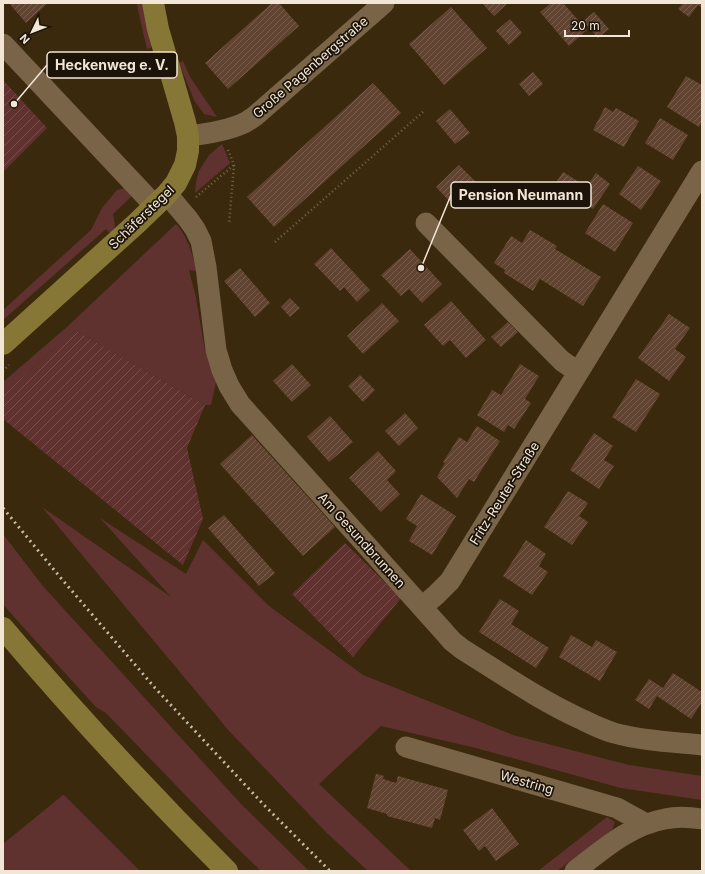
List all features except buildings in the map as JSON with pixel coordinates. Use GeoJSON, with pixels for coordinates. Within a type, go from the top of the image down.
{"type":"FeatureCollection","features":[{"type":"Feature","properties":{"kind":"main road","name":"Schäferstegel"},"geometry":{"type":"LineString","coordinates":[[3,344],[161,200],[176,183],[185,165],[188,151],[188,136],[158,29],[153,3]]}},
{"type":"Feature","properties":{"kind":"main road"},"geometry":{"type":"LineString","coordinates":[[3,628],[143,785],[227,871]]}},
{"type":"Feature","properties":{"kind":"street","name":"Große Pagenbergstraße"},"geometry":{"type":"LineString","coordinates":[[188,136],[209,134],[223,130],[244,123],[255,116],[384,3]]}},
{"type":"Feature","properties":{"kind":"street","name":"Am Gesundbrunnen"},"geometry":{"type":"LineString","coordinates":[[3,44],[161,200],[188,219],[201,241],[206,267],[216,350],[229,386],[240,404],[444,633],[457,645],[569,714],[613,732],[637,738],[702,745]]}},
{"type":"Feature","properties":{"kind":"street","name":"Fritz-Reuter-Straße"},"geometry":{"type":"LineString","coordinates":[[422,607],[450,581],[702,171]]}},
{"type":"Feature","properties":{"kind":"street"},"geometry":{"type":"LineString","coordinates":[[426,223],[562,361],[578,372]]}},
{"type":"Feature","properties":{"kind":"street","name":"Westring"},"geometry":{"type":"LineString","coordinates":[[406,747],[616,808],[646,824]]}},
{"type":"Feature","properties":{"kind":"street"},"geometry":{"type":"LineString","coordinates":[[574,871],[619,838],[646,824],[666,818],[702,818]]}},
{"type":"Feature","properties":{"kind":"path"},"geometry":{"type":"LineString","coordinates":[[275,242],[424,111]]}},
{"type":"Feature","properties":{"kind":"path"},"geometry":{"type":"LineString","coordinates":[[227,146],[234,165],[228,224]]}},
{"type":"Feature","properties":{"kind":"path","name":"Schäferstegel"},"geometry":{"type":"LineString","coordinates":[[194,199],[234,165]]}},
{"type":"Feature","properties":{"kind":"shaded area"},"geometry":{"type":"Polygon","coordinates":[[[137,3],[142,3],[152,45],[151,48],[147,49],[137,3]]]}},
{"type":"Feature","properties":{"kind":"shaded area"},"geometry":{"type":"Polygon","coordinates":[[[183,61],[190,77],[217,117],[204,114],[194,100],[179,63],[183,61]]]}},
{"type":"Feature","properties":{"kind":"shaded area"},"geometry":{"type":"Polygon","coordinates":[[[3,80],[47,128],[3,172],[3,80]]]}},
{"type":"Feature","properties":{"kind":"shaded area"},"geometry":{"type":"Polygon","coordinates":[[[222,144],[230,163],[195,193],[199,171],[209,155],[222,144]]]}},
{"type":"Feature","properties":{"kind":"shaded area"},"geometry":{"type":"Polygon","coordinates":[[[125,188],[133,195],[113,214],[115,227],[110,233],[106,229],[3,320],[3,310],[91,230],[102,208],[117,190],[125,188]]]}},
{"type":"Feature","properties":{"kind":"shaded area"},"geometry":{"type":"Polygon","coordinates":[[[176,224],[187,240],[197,271],[189,270],[196,298],[205,351],[217,378],[211,405],[205,405],[75,330],[3,395],[3,382],[68,326],[176,224]]]}},
{"type":"Feature","properties":{"kind":"shaded area"},"geometry":{"type":"Polygon","coordinates":[[[75,330],[205,405],[187,448],[203,519],[183,565],[3,419],[3,395],[75,330]]]}},
{"type":"Feature","properties":{"kind":"shaded area"},"geometry":{"type":"Polygon","coordinates":[[[42,507],[171,597],[100,518],[186,574],[203,540],[269,606],[363,675],[513,735],[629,765],[702,776],[702,800],[621,788],[476,748],[381,726],[319,784],[411,871],[368,871],[327,833],[230,732],[42,507]]]}},
{"type":"Feature","properties":{"kind":"shaded area"},"geometry":{"type":"Polygon","coordinates":[[[3,534],[42,585],[241,804],[309,871],[261,871],[106,713],[96,707],[14,617],[3,604],[3,534]]]}},
{"type":"Feature","properties":{"kind":"shaded area"},"geometry":{"type":"Polygon","coordinates":[[[345,543],[401,598],[353,657],[292,594],[345,543]]]}},
{"type":"Feature","properties":{"kind":"shaded area"},"geometry":{"type":"Polygon","coordinates":[[[63,795],[140,871],[3,871],[3,844],[63,795]]]}},
{"type":"Feature","properties":{"kind":"shaded area"},"geometry":{"type":"Polygon","coordinates":[[[607,817],[615,822],[612,830],[557,871],[538,871],[607,817]]]}},
{"type":"Feature","properties":{"kind":"railway"},"geometry":{"type":"LineString","coordinates":[[3,508],[155,688],[263,804],[330,871]]}},
{"type":"Feature","properties":{"kind":"place","name":"Heckenweg e. V."},"geometry":{"type":"Point","coordinates":[14,104]}},
{"type":"Feature","properties":{"kind":"place","name":"Pension Neumann"},"geometry":{"type":"Point","coordinates":[421,268]}}]}
